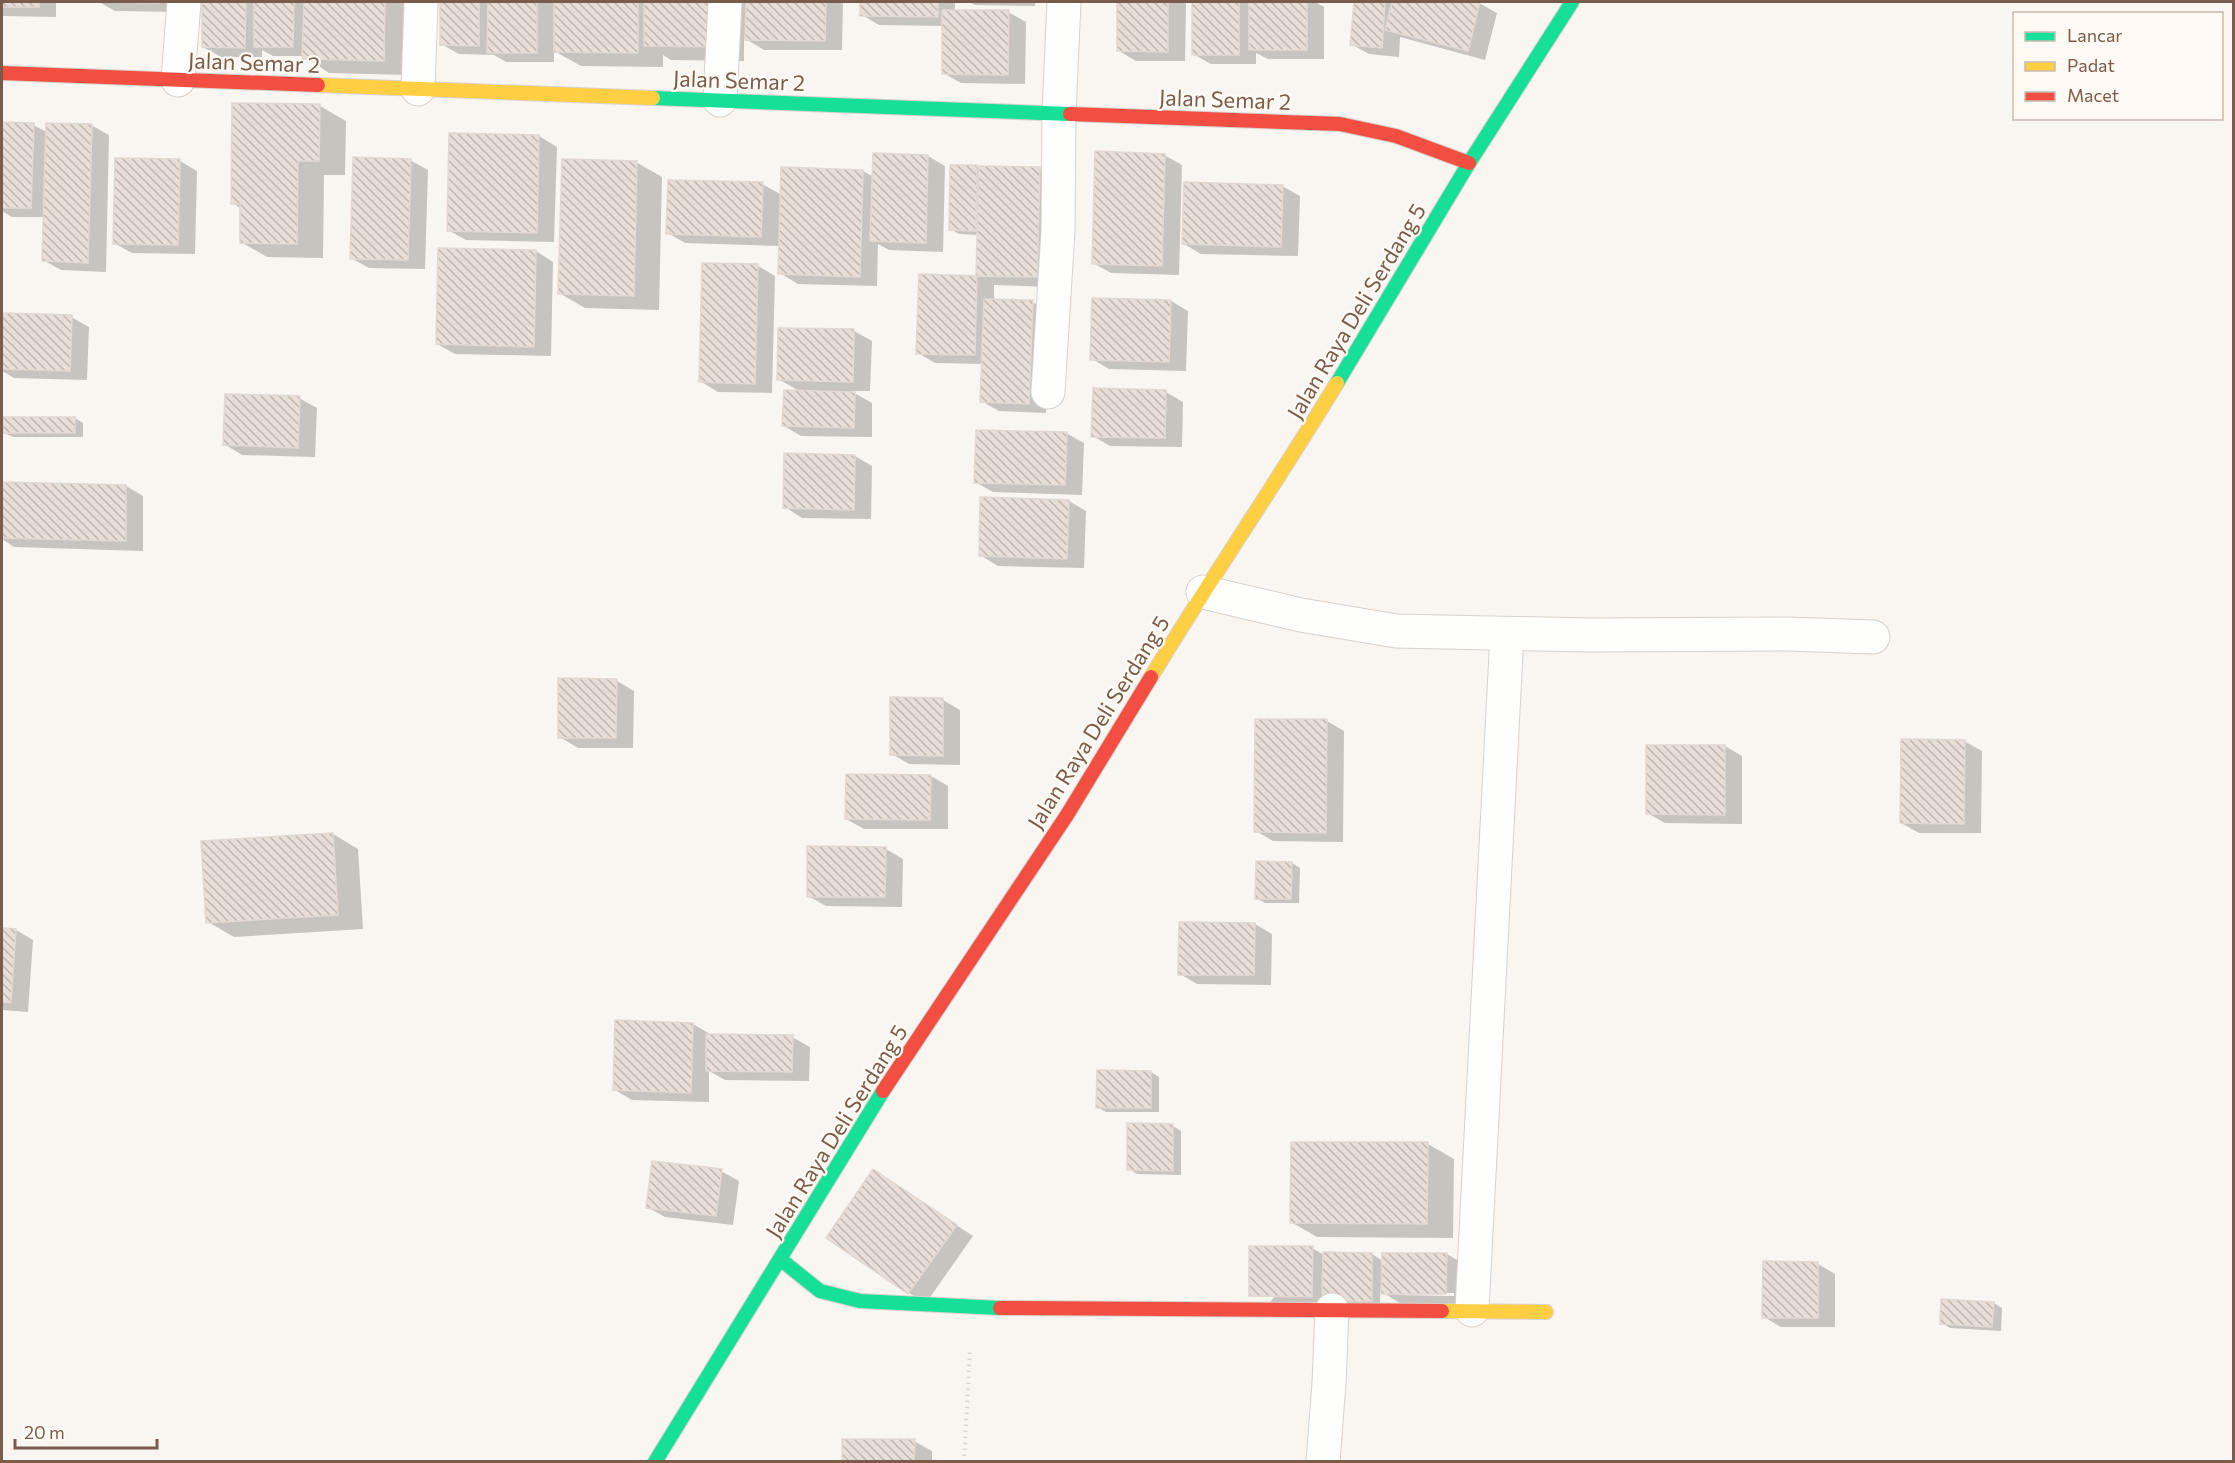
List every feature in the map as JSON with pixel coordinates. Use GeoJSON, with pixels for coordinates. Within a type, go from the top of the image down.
{"type":"FeatureCollection","features":[{"type":"Feature","properties":{"kind":"street"},"geometry":{"type":"LineString","coordinates":[[178,80],[184,2]]}},
{"type":"Feature","properties":{"kind":"street"},"geometry":{"type":"LineString","coordinates":[[418,89],[421,2]]}},
{"type":"Feature","properties":{"kind":"street"},"geometry":{"type":"LineString","coordinates":[[720,100],[725,2]]}},
{"type":"Feature","properties":{"kind":"street"},"geometry":{"type":"LineString","coordinates":[[1048,393],[1058,231],[1059,114],[1064,2]]}},
{"type":"Feature","properties":{"kind":"street","name":"Jalan Raya Deli Serdang 5"},"geometry":{"type":"LineString","coordinates":[[655,1461],[892,1076],[1067,815],[1203,592],[1291,459],[1463,160],[1572,2]]}},
{"type":"Feature","properties":{"kind":"street","name":"Jalan Semar 2"},"geometry":{"type":"LineString","coordinates":[[2,73],[1340,124],[1396,136],[1463,160]]}},
{"type":"Feature","properties":{"kind":"street"},"geometry":{"type":"LineString","coordinates":[[1203,592],[1301,615],[1396,631],[1507,634],[1788,634],[1873,638]]}},
{"type":"Feature","properties":{"kind":"street"},"geometry":{"type":"LineString","coordinates":[[1472,1310],[1507,634]]}},
{"type":"Feature","properties":{"kind":"street"},"geometry":{"type":"LineString","coordinates":[[780,1259],[820,1291],[860,1301],[972,1308],[1546,1312]]}},
{"type":"Feature","properties":{"kind":"street"},"geometry":{"type":"LineString","coordinates":[[1323,1461],[1332,1310]]}},
{"type":"Feature","properties":{"kind":"path"},"geometry":{"type":"LineString","coordinates":[[964,1461],[972,1308]]}},
{"type":"Feature","properties":{"kind":"building"},"geometry":{"type":"Polygon","coordinates":[[[2,2],[39,2],[39,7],[2,7],[2,2]]]}},
{"type":"Feature","properties":{"kind":"building"},"geometry":{"type":"Polygon","coordinates":[[[96,2],[159,2],[159,3],[96,2]]]}},
{"type":"Feature","properties":{"kind":"building"},"geometry":{"type":"Polygon","coordinates":[[[202,2],[246,2],[245,48],[202,47],[202,2]]]}},
{"type":"Feature","properties":{"kind":"building"},"geometry":{"type":"Polygon","coordinates":[[[254,2],[294,2],[293,47],[254,47],[254,2]]]}},
{"type":"Feature","properties":{"kind":"building"},"geometry":{"type":"Polygon","coordinates":[[[304,2],[385,2],[384,61],[302,59],[304,2]]]}},
{"type":"Feature","properties":{"kind":"building"},"geometry":{"type":"Polygon","coordinates":[[[440,2],[479,2],[479,46],[440,45],[440,2]]]}},
{"type":"Feature","properties":{"kind":"building"},"geometry":{"type":"Polygon","coordinates":[[[488,2],[537,2],[537,53],[487,53],[488,2]]]}},
{"type":"Feature","properties":{"kind":"building"},"geometry":{"type":"Polygon","coordinates":[[[554,2],[638,2],[638,53],[554,52],[554,2]]]}},
{"type":"Feature","properties":{"kind":"building"},"geometry":{"type":"Polygon","coordinates":[[[644,2],[719,2],[718,47],[644,46],[644,2]]]}},
{"type":"Feature","properties":{"kind":"building"},"geometry":{"type":"Polygon","coordinates":[[[746,2],[826,2],[825,41],[745,40],[746,2]]]}},
{"type":"Feature","properties":{"kind":"building"},"geometry":{"type":"Polygon","coordinates":[[[860,2],[938,2],[938,17],[860,16],[860,2]]]}},
{"type":"Feature","properties":{"kind":"building"},"geometry":{"type":"Polygon","coordinates":[[[1117,2],[1168,2],[1168,52],[1117,51],[1117,2]]]}},
{"type":"Feature","properties":{"kind":"building"},"geometry":{"type":"Polygon","coordinates":[[[1192,2],[1239,2],[1239,55],[1192,55],[1192,2]]]}},
{"type":"Feature","properties":{"kind":"building"},"geometry":{"type":"Polygon","coordinates":[[[1249,2],[1307,2],[1307,50],[1249,50],[1249,2]]]}},
{"type":"Feature","properties":{"kind":"building"},"geometry":{"type":"Polygon","coordinates":[[[1354,2],[1385,2],[1382,48],[1350,45],[1354,2]]]}},
{"type":"Feature","properties":{"kind":"building"},"geometry":{"type":"Polygon","coordinates":[[[1392,2],[1480,2],[1468,51],[1385,30],[1392,2]]]}},
{"type":"Feature","properties":{"kind":"building"},"geometry":{"type":"Polygon","coordinates":[[[942,10],[1009,10],[1008,75],[942,74],[942,10]]]}},
{"type":"Feature","properties":{"kind":"building"},"geometry":{"type":"Polygon","coordinates":[[[232,103],[320,104],[319,161],[298,161],[297,244],[240,243],[240,204],[231,204],[232,103]]]}},
{"type":"Feature","properties":{"kind":"building"},"geometry":{"type":"Polygon","coordinates":[[[2,122],[34,123],[31,208],[2,208],[2,122]]]}},
{"type":"Feature","properties":{"kind":"building"},"geometry":{"type":"Polygon","coordinates":[[[46,123],[92,124],[88,263],[42,261],[46,123]]]}},
{"type":"Feature","properties":{"kind":"building"},"geometry":{"type":"Polygon","coordinates":[[[449,133],[539,135],[537,233],[447,231],[449,133]]]}},
{"type":"Feature","properties":{"kind":"building"},"geometry":{"type":"Polygon","coordinates":[[[1095,151],[1165,154],[1162,266],[1092,264],[1095,151]]]}},
{"type":"Feature","properties":{"kind":"building"},"geometry":{"type":"Polygon","coordinates":[[[873,153],[928,155],[926,243],[870,241],[873,153]]]}},
{"type":"Feature","properties":{"kind":"building"},"geometry":{"type":"Polygon","coordinates":[[[353,157],[411,159],[408,260],[350,259],[353,157]]]}},
{"type":"Feature","properties":{"kind":"building"},"geometry":{"type":"Polygon","coordinates":[[[115,158],[180,159],[178,245],[113,244],[115,158]]]}},
{"type":"Feature","properties":{"kind":"building"},"geometry":{"type":"Polygon","coordinates":[[[562,159],[637,161],[634,296],[558,294],[562,159]]]}},
{"type":"Feature","properties":{"kind":"building"},"geometry":{"type":"Polygon","coordinates":[[[950,165],[977,165],[976,231],[949,230],[950,165]]]}},
{"type":"Feature","properties":{"kind":"building"},"geometry":{"type":"Polygon","coordinates":[[[979,166],[1040,167],[1037,277],[976,276],[979,166]]]}},
{"type":"Feature","properties":{"kind":"building"},"geometry":{"type":"Polygon","coordinates":[[[781,167],[863,170],[860,277],[778,274],[781,167]]]}},
{"type":"Feature","properties":{"kind":"building"},"geometry":{"type":"Polygon","coordinates":[[[668,180],[763,182],[761,237],[666,234],[668,180]]]}},
{"type":"Feature","properties":{"kind":"building"},"geometry":{"type":"Polygon","coordinates":[[[1184,182],[1283,185],[1281,247],[1182,244],[1184,182]]]}},
{"type":"Feature","properties":{"kind":"building"},"geometry":{"type":"Polygon","coordinates":[[[438,248],[536,250],[534,347],[436,344],[438,248]]]}},
{"type":"Feature","properties":{"kind":"building"},"geometry":{"type":"Polygon","coordinates":[[[702,263],[758,264],[755,384],[699,382],[702,263]]]}},
{"type":"Feature","properties":{"kind":"building"},"geometry":{"type":"Polygon","coordinates":[[[919,274],[977,276],[975,355],[916,354],[919,274]]]}},
{"type":"Feature","properties":{"kind":"building"},"geometry":{"type":"Polygon","coordinates":[[[1092,298],[1171,300],[1169,362],[1090,360],[1092,298]]]}},
{"type":"Feature","properties":{"kind":"building"},"geometry":{"type":"Polygon","coordinates":[[[984,299],[1033,300],[1029,404],[980,402],[984,299]]]}},
{"type":"Feature","properties":{"kind":"building"},"geometry":{"type":"Polygon","coordinates":[[[2,313],[72,315],[70,371],[2,369],[2,313]]]}},
{"type":"Feature","properties":{"kind":"building"},"geometry":{"type":"Polygon","coordinates":[[[778,328],[854,329],[853,382],[777,380],[778,328]]]}},
{"type":"Feature","properties":{"kind":"building"},"geometry":{"type":"Polygon","coordinates":[[[1093,388],[1166,390],[1165,438],[1091,437],[1093,388]]]}},
{"type":"Feature","properties":{"kind":"building"},"geometry":{"type":"Polygon","coordinates":[[[784,390],[855,392],[854,428],[782,426],[784,390]]]}},
{"type":"Feature","properties":{"kind":"building"},"geometry":{"type":"Polygon","coordinates":[[[225,394],[300,396],[298,448],[223,445],[225,394]]]}},
{"type":"Feature","properties":{"kind":"building"},"geometry":{"type":"Polygon","coordinates":[[[3,417],[75,417],[75,433],[3,433],[3,417]]]}},
{"type":"Feature","properties":{"kind":"building"},"geometry":{"type":"Polygon","coordinates":[[[976,430],[1067,432],[1065,485],[974,483],[976,430]]]}},
{"type":"Feature","properties":{"kind":"building"},"geometry":{"type":"Polygon","coordinates":[[[784,453],[855,455],[854,510],[783,508],[784,453]]]}},
{"type":"Feature","properties":{"kind":"building"},"geometry":{"type":"Polygon","coordinates":[[[2,482],[126,485],[126,541],[2,538],[2,482]]]}},
{"type":"Feature","properties":{"kind":"building"},"geometry":{"type":"Polygon","coordinates":[[[980,497],[1069,500],[1067,559],[979,556],[980,497]]]}},
{"type":"Feature","properties":{"kind":"building"},"geometry":{"type":"Polygon","coordinates":[[[558,678],[617,679],[616,738],[558,738],[558,678]]]}},
{"type":"Feature","properties":{"kind":"building"},"geometry":{"type":"Polygon","coordinates":[[[890,697],[943,698],[943,756],[890,755],[890,697]]]}},
{"type":"Feature","properties":{"kind":"building"},"geometry":{"type":"Polygon","coordinates":[[[1255,719],[1327,719],[1326,833],[1254,832],[1255,719]]]}},
{"type":"Feature","properties":{"kind":"building"},"geometry":{"type":"Polygon","coordinates":[[[1901,739],[1965,740],[1964,824],[1900,823],[1901,739]]]}},
{"type":"Feature","properties":{"kind":"building"},"geometry":{"type":"Polygon","coordinates":[[[1646,745],[1725,745],[1725,815],[1646,814],[1646,745]]]}},
{"type":"Feature","properties":{"kind":"building"},"geometry":{"type":"Polygon","coordinates":[[[846,774],[931,775],[930,820],[845,819],[846,774]]]}},
{"type":"Feature","properties":{"kind":"building"},"geometry":{"type":"Polygon","coordinates":[[[333,833],[338,915],[206,923],[201,841],[333,833]]]}},
{"type":"Feature","properties":{"kind":"building"},"geometry":{"type":"Polygon","coordinates":[[[807,846],[886,847],[885,897],[807,897],[807,846]]]}},
{"type":"Feature","properties":{"kind":"building"},"geometry":{"type":"Polygon","coordinates":[[[1256,861],[1292,862],[1291,899],[1255,899],[1256,861]]]}},
{"type":"Feature","properties":{"kind":"building"},"geometry":{"type":"Polygon","coordinates":[[[1179,922],[1255,923],[1254,975],[1178,975],[1179,922]]]}},
{"type":"Feature","properties":{"kind":"building"},"geometry":{"type":"Polygon","coordinates":[[[2,928],[16,929],[11,1003],[2,1002],[2,928]]]}},
{"type":"Feature","properties":{"kind":"building"},"geometry":{"type":"Polygon","coordinates":[[[615,1020],[693,1023],[691,1093],[613,1090],[615,1020]]]}},
{"type":"Feature","properties":{"kind":"building"},"geometry":{"type":"Polygon","coordinates":[[[706,1034],[793,1035],[792,1072],[706,1071],[706,1034]]]}},
{"type":"Feature","properties":{"kind":"building"},"geometry":{"type":"Polygon","coordinates":[[[1097,1070],[1151,1071],[1151,1108],[1096,1108],[1097,1070]]]}},
{"type":"Feature","properties":{"kind":"building"},"geometry":{"type":"Polygon","coordinates":[[[1127,1123],[1173,1124],[1173,1171],[1127,1170],[1127,1123]]]}},
{"type":"Feature","properties":{"kind":"building"},"geometry":{"type":"Polygon","coordinates":[[[1291,1142],[1428,1142],[1427,1224],[1290,1223],[1291,1142]]]}},
{"type":"Feature","properties":{"kind":"building"},"geometry":{"type":"Polygon","coordinates":[[[652,1161],[722,1169],[716,1216],[646,1208],[652,1161]]]}},
{"type":"Feature","properties":{"kind":"building"},"geometry":{"type":"Polygon","coordinates":[[[873,1169],[957,1225],[908,1294],[826,1238],[873,1169]]]}},
{"type":"Feature","properties":{"kind":"building"},"geometry":{"type":"Polygon","coordinates":[[[1249,1246],[1313,1246],[1312,1297],[1249,1296],[1249,1246]]]}},
{"type":"Feature","properties":{"kind":"building"},"geometry":{"type":"Polygon","coordinates":[[[1323,1252],[1372,1253],[1372,1301],[1322,1301],[1323,1252]]]}},
{"type":"Feature","properties":{"kind":"building"},"geometry":{"type":"Polygon","coordinates":[[[1382,1253],[1447,1253],[1446,1294],[1381,1294],[1382,1253]]]}},
{"type":"Feature","properties":{"kind":"building"},"geometry":{"type":"Polygon","coordinates":[[[1763,1261],[1818,1262],[1818,1318],[1762,1318],[1763,1261]]]}},
{"type":"Feature","properties":{"kind":"building"},"geometry":{"type":"Polygon","coordinates":[[[1941,1299],[1994,1302],[1992,1327],[1940,1324],[1941,1299]]]}},
{"type":"Feature","properties":{"kind":"building"},"geometry":{"type":"Polygon","coordinates":[[[842,1439],[915,1439],[914,1462],[842,1462],[842,1439]]]}},
{"type":"Feature","properties":{"kind":"traffic: fast"},"geometry":{"type":"LineString","coordinates":[[1337,383],[1469,163],[1572,2]]}},
{"type":"Feature","properties":{"kind":"traffic: fast"},"geometry":{"type":"LineString","coordinates":[[653,98],[1070,114]]}},
{"type":"Feature","properties":{"kind":"traffic: fast"},"geometry":{"type":"LineString","coordinates":[[655,1462],[883,1091]]}},
{"type":"Feature","properties":{"kind":"traffic: fast"},"geometry":{"type":"LineString","coordinates":[[780,1259],[820,1291],[860,1301],[1000,1308]]}},
{"type":"Feature","properties":{"kind":"traffic: slow"},"geometry":{"type":"LineString","coordinates":[[318,85],[653,98]]}},
{"type":"Feature","properties":{"kind":"traffic: slow"},"geometry":{"type":"LineString","coordinates":[[1151,677],[1337,383]]}},
{"type":"Feature","properties":{"kind":"traffic: slow"},"geometry":{"type":"LineString","coordinates":[[1442,1311],[1546,1312]]}},
{"type":"Feature","properties":{"kind":"traffic: jam"},"geometry":{"type":"LineString","coordinates":[[2,73],[318,85]]}},
{"type":"Feature","properties":{"kind":"traffic: jam"},"geometry":{"type":"LineString","coordinates":[[1070,114],[1340,124],[1396,136],[1469,163]]}},
{"type":"Feature","properties":{"kind":"traffic: jam"},"geometry":{"type":"LineString","coordinates":[[883,1091],[1067,815],[1151,677]]}},
{"type":"Feature","properties":{"kind":"traffic: jam"},"geometry":{"type":"LineString","coordinates":[[1000,1308],[1442,1311]]}}]}
